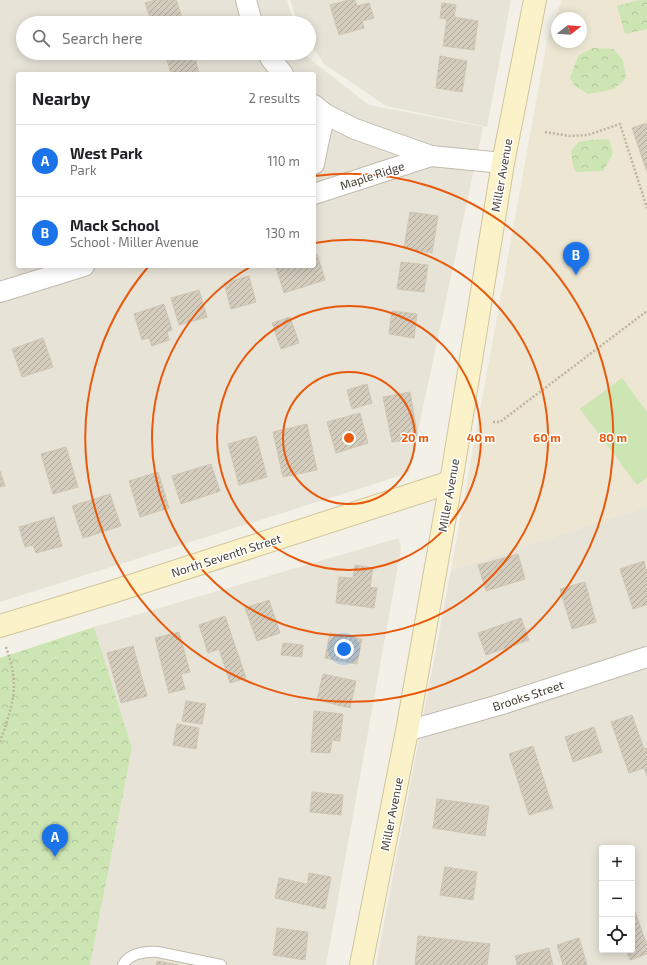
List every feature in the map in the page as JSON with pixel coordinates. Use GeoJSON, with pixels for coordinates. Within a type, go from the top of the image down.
{"type":"FeatureCollection","features":[{"type":"Feature","properties":{"kind":"main road","name":"Miller Avenue"},"geometry":{"type":"LineString","coordinates":[[361,965],[407,731],[451,482],[503,163],[535,0]]}},
{"type":"Feature","properties":{"kind":"main road","name":"North Seventh Street"},"geometry":{"type":"LineString","coordinates":[[3,636],[112,592],[451,482]]}},
{"type":"Feature","properties":{"kind":"street"},"geometry":{"type":"LineString","coordinates":[[246,0],[250,16]]}},
{"type":"Feature","properties":{"kind":"street"},"geometry":{"type":"LineString","coordinates":[[272,60],[281,72]]}},
{"type":"Feature","properties":{"kind":"street"},"geometry":{"type":"LineString","coordinates":[[316,154],[318,144],[319,110],[355,129],[431,156],[503,163]]}},
{"type":"Feature","properties":{"kind":"street","name":"Maple Ridge"},"geometry":{"type":"LineString","coordinates":[[316,193],[431,156]]}},
{"type":"Feature","properties":{"kind":"street"},"geometry":{"type":"LineString","coordinates":[[0,292],[78,268]]}},
{"type":"Feature","properties":{"kind":"street","name":"Brooks Street"},"geometry":{"type":"LineString","coordinates":[[407,731],[499,705],[647,657]]}},
{"type":"Feature","properties":{"kind":"lane"},"geometry":{"type":"LineString","coordinates":[[123,965],[129,958],[135,955],[142,952],[151,952],[221,965]]}},
{"type":"Feature","properties":{"kind":"path"},"geometry":{"type":"LineString","coordinates":[[545,132],[570,136],[588,135],[620,124],[647,208]]}},
{"type":"Feature","properties":{"kind":"path"},"geometry":{"type":"LineString","coordinates":[[493,422],[500,422],[647,310]]}},
{"type":"Feature","properties":{"kind":"path"},"geometry":{"type":"LineString","coordinates":[[0,742],[11,707],[14,688],[13,673],[3,636]]}},
{"type":"Feature","properties":{"kind":"shaded area"},"geometry":{"type":"Polygon","coordinates":[[[0,0],[287,0],[292,16],[16,16],[16,60],[311,60],[369,105],[483,127],[409,473],[0,602],[0,0]]]}},
{"type":"Feature","properties":{"kind":"shaded area"},"geometry":{"type":"Polygon","coordinates":[[[290,0],[511,0],[487,127],[386,106],[324,64],[316,52],[316,16],[296,16],[290,0]]]}},
{"type":"Feature","properties":{"kind":"shaded area"},"geometry":{"type":"Polygon","coordinates":[[[562,0],[647,0],[647,507],[451,570],[548,36],[551,28],[551,48],[587,48],[587,12],[557,12],[562,0]]]}},
{"type":"Feature","properties":{"kind":"shaded area"},"geometry":{"type":"Polygon","coordinates":[[[647,507],[647,965],[376,965],[451,570],[647,507]]]}},
{"type":"Feature","properties":{"kind":"shaded area"},"geometry":{"type":"Polygon","coordinates":[[[399,538],[401,549],[326,965],[90,965],[132,748],[94,627],[399,538]]]}},
{"type":"Feature","properties":{"kind":"green space"},"geometry":{"type":"Polygon","coordinates":[[[640,0],[647,0],[647,29],[625,34],[617,6],[640,0]]]}},
{"type":"Feature","properties":{"kind":"green space"},"geometry":{"type":"Polygon","coordinates":[[[592,48],[614,49],[623,61],[626,78],[614,89],[588,94],[575,86],[570,78],[578,56],[592,48]]]}},
{"type":"Feature","properties":{"kind":"green space"},"geometry":{"type":"Polygon","coordinates":[[[609,139],[613,154],[603,171],[576,172],[573,165],[571,151],[579,142],[609,139]]]}},
{"type":"Feature","properties":{"kind":"green space"},"geometry":{"type":"Polygon","coordinates":[[[622,378],[647,412],[647,477],[637,485],[580,409],[622,378]]]}},
{"type":"Feature","properties":{"kind":"green space"},"geometry":{"type":"Polygon","coordinates":[[[94,627],[132,748],[90,965],[0,965],[0,658],[94,627]]]}},
{"type":"Feature","properties":{"kind":"building"},"geometry":{"type":"Polygon","coordinates":[[[155,0],[176,0],[182,16],[150,16],[145,3],[155,0]]]}},
{"type":"Feature","properties":{"kind":"building"},"geometry":{"type":"Polygon","coordinates":[[[355,0],[357,6],[369,3],[374,18],[362,21],[364,28],[339,35],[330,5],[355,0]]]}},
{"type":"Feature","properties":{"kind":"building"},"geometry":{"type":"Polygon","coordinates":[[[442,3],[456,5],[454,17],[478,21],[474,50],[443,46],[447,19],[440,18],[442,3]]]}},
{"type":"Feature","properties":{"kind":"building"},"geometry":{"type":"Polygon","coordinates":[[[440,56],[467,61],[462,92],[436,88],[440,56]]]}},
{"type":"Feature","properties":{"kind":"building"},"geometry":{"type":"Polygon","coordinates":[[[167,60],[196,60],[199,72],[170,72],[167,60]]]}},
{"type":"Feature","properties":{"kind":"building"},"geometry":{"type":"Polygon","coordinates":[[[647,123],[647,172],[632,128],[647,123]]]}},
{"type":"Feature","properties":{"kind":"building"},"geometry":{"type":"Polygon","coordinates":[[[410,212],[438,216],[432,253],[404,248],[410,212]]]}},
{"type":"Feature","properties":{"kind":"building"},"geometry":{"type":"Polygon","coordinates":[[[316,254],[325,280],[284,293],[276,268],[316,268],[316,254]]]}},
{"type":"Feature","properties":{"kind":"building"},"geometry":{"type":"Polygon","coordinates":[[[401,262],[428,265],[424,292],[397,289],[401,262]]]}},
{"type":"Feature","properties":{"kind":"building"},"geometry":{"type":"Polygon","coordinates":[[[249,276],[256,302],[231,309],[224,283],[249,276]]]}},
{"type":"Feature","properties":{"kind":"building"},"geometry":{"type":"Polygon","coordinates":[[[199,290],[207,317],[179,325],[171,298],[199,290]]]}},
{"type":"Feature","properties":{"kind":"building"},"geometry":{"type":"Polygon","coordinates":[[[164,304],[172,330],[167,332],[169,340],[152,346],[149,338],[142,340],[134,314],[164,304]]]}},
{"type":"Feature","properties":{"kind":"building"},"geometry":{"type":"Polygon","coordinates":[[[392,311],[417,314],[414,338],[389,334],[392,311]]]}},
{"type":"Feature","properties":{"kind":"building"},"geometry":{"type":"Polygon","coordinates":[[[290,317],[299,343],[281,349],[272,323],[290,317]]]}},
{"type":"Feature","properties":{"kind":"building"},"geometry":{"type":"Polygon","coordinates":[[[43,338],[53,367],[22,377],[12,349],[43,338]]]}},
{"type":"Feature","properties":{"kind":"building"},"geometry":{"type":"Polygon","coordinates":[[[367,384],[372,403],[352,409],[347,390],[367,384]]]}},
{"type":"Feature","properties":{"kind":"building"},"geometry":{"type":"Polygon","coordinates":[[[410,392],[418,438],[392,442],[383,397],[410,392]]]}},
{"type":"Feature","properties":{"kind":"building"},"geometry":{"type":"Polygon","coordinates":[[[360,413],[368,443],[336,453],[327,422],[360,413]]]}},
{"type":"Feature","properties":{"kind":"building"},"geometry":{"type":"Polygon","coordinates":[[[307,424],[317,470],[283,477],[273,432],[307,424]]]}},
{"type":"Feature","properties":{"kind":"building"},"geometry":{"type":"Polygon","coordinates":[[[256,436],[267,477],[239,485],[228,444],[256,436]]]}},
{"type":"Feature","properties":{"kind":"building"},"geometry":{"type":"Polygon","coordinates":[[[66,447],[78,487],[53,494],[41,454],[66,447]]]}},
{"type":"Feature","properties":{"kind":"building"},"geometry":{"type":"Polygon","coordinates":[[[211,464],[220,491],[181,504],[172,476],[211,464]]]}},
{"type":"Feature","properties":{"kind":"building"},"geometry":{"type":"Polygon","coordinates":[[[0,471],[5,486],[0,487],[0,471]]]}},
{"type":"Feature","properties":{"kind":"building"},"geometry":{"type":"Polygon","coordinates":[[[158,472],[169,508],[140,517],[129,481],[158,472]]]}},
{"type":"Feature","properties":{"kind":"building"},"geometry":{"type":"Polygon","coordinates":[[[110,494],[121,526],[83,538],[72,506],[110,494]]]}},
{"type":"Feature","properties":{"kind":"building"},"geometry":{"type":"Polygon","coordinates":[[[54,517],[62,546],[36,553],[33,545],[25,547],[19,527],[54,517]]]}},
{"type":"Feature","properties":{"kind":"building"},"geometry":{"type":"Polygon","coordinates":[[[518,554],[525,579],[486,591],[478,565],[518,554]]]}},
{"type":"Feature","properties":{"kind":"building"},"geometry":{"type":"Polygon","coordinates":[[[644,561],[647,572],[647,605],[633,609],[620,569],[644,561]]]}},
{"type":"Feature","properties":{"kind":"building"},"geometry":{"type":"Polygon","coordinates":[[[355,565],[373,568],[370,587],[377,588],[374,608],[336,603],[339,577],[353,578],[355,565]]]}},
{"type":"Feature","properties":{"kind":"building"},"geometry":{"type":"Polygon","coordinates":[[[585,582],[596,622],[572,629],[560,589],[585,582]]]}},
{"type":"Feature","properties":{"kind":"building"},"geometry":{"type":"Polygon","coordinates":[[[269,600],[280,633],[257,641],[245,608],[269,600]]]}},
{"type":"Feature","properties":{"kind":"building"},"geometry":{"type":"Polygon","coordinates":[[[225,616],[246,678],[230,683],[219,649],[208,653],[199,625],[225,616]]]}},
{"type":"Feature","properties":{"kind":"building"},"geometry":{"type":"Polygon","coordinates":[[[521,618],[529,640],[486,655],[478,633],[521,618]]]}},
{"type":"Feature","properties":{"kind":"building"},"geometry":{"type":"Polygon","coordinates":[[[179,632],[190,672],[181,674],[185,689],[169,693],[155,638],[179,632]]]}},
{"type":"Feature","properties":{"kind":"building"},"geometry":{"type":"Polygon","coordinates":[[[330,633],[362,639],[357,664],[325,658],[330,633]]]}},
{"type":"Feature","properties":{"kind":"building"},"geometry":{"type":"Polygon","coordinates":[[[283,643],[303,645],[302,657],[281,655],[283,643]]]}},
{"type":"Feature","properties":{"kind":"building"},"geometry":{"type":"Polygon","coordinates":[[[133,646],[147,696],[121,703],[107,653],[133,646]]]}},
{"type":"Feature","properties":{"kind":"building"},"geometry":{"type":"Polygon","coordinates":[[[323,674],[356,681],[350,708],[317,700],[323,674]]]}},
{"type":"Feature","properties":{"kind":"building"},"geometry":{"type":"Polygon","coordinates":[[[186,701],[206,704],[202,724],[182,721],[186,701]]]}},
{"type":"Feature","properties":{"kind":"building"},"geometry":{"type":"Polygon","coordinates":[[[314,711],[343,714],[340,741],[332,740],[330,753],[311,752],[314,711]]]}},
{"type":"Feature","properties":{"kind":"building"},"geometry":{"type":"Polygon","coordinates":[[[632,715],[644,749],[647,748],[647,776],[644,768],[629,773],[611,722],[632,715]]]}},
{"type":"Feature","properties":{"kind":"building"},"geometry":{"type":"Polygon","coordinates":[[[177,724],[199,728],[196,749],[173,745],[177,724]]]}},
{"type":"Feature","properties":{"kind":"building"},"geometry":{"type":"Polygon","coordinates":[[[594,727],[602,752],[573,762],[565,737],[594,727]]]}},
{"type":"Feature","properties":{"kind":"building"},"geometry":{"type":"Polygon","coordinates":[[[533,746],[553,808],[529,815],[509,754],[533,746]]]}},
{"type":"Feature","properties":{"kind":"building"},"geometry":{"type":"Polygon","coordinates":[[[312,792],[343,795],[341,815],[310,812],[312,792]]]}},
{"type":"Feature","properties":{"kind":"building"},"geometry":{"type":"Polygon","coordinates":[[[437,799],[489,806],[485,836],[433,828],[437,799]]]}},
{"type":"Feature","properties":{"kind":"building"},"geometry":{"type":"Polygon","coordinates":[[[445,867],[477,872],[473,900],[440,895],[445,867]]]}},
{"type":"Feature","properties":{"kind":"building"},"geometry":{"type":"Polygon","coordinates":[[[309,873],[331,877],[325,909],[275,898],[279,878],[307,884],[309,873]]]}},
{"type":"Feature","properties":{"kind":"building"},"geometry":{"type":"Polygon","coordinates":[[[635,912],[647,945],[647,954],[630,960],[627,953],[635,953],[635,912]]]}},
{"type":"Feature","properties":{"kind":"building"},"geometry":{"type":"Polygon","coordinates":[[[277,928],[308,932],[305,960],[273,955],[277,928]]]}},
{"type":"Feature","properties":{"kind":"building"},"geometry":{"type":"Polygon","coordinates":[[[418,936],[490,944],[487,965],[415,965],[418,936]]]}},
{"type":"Feature","properties":{"kind":"building"},"geometry":{"type":"Polygon","coordinates":[[[579,938],[587,965],[563,965],[557,945],[579,938]]]}},
{"type":"Feature","properties":{"kind":"building"},"geometry":{"type":"Polygon","coordinates":[[[549,948],[553,965],[517,965],[515,956],[549,948]]]}},
{"type":"Feature","properties":{"kind":"building"},"geometry":{"type":"Polygon","coordinates":[[[157,961],[178,965],[156,965],[157,961]]]}},
{"type":"Feature","properties":{"kind":"place","name":"Mack School"},"geometry":{"type":"Point","coordinates":[576,275]}},
{"type":"Feature","properties":{"kind":"place","name":"West Park"},"geometry":{"type":"Point","coordinates":[55,857]}}]}
